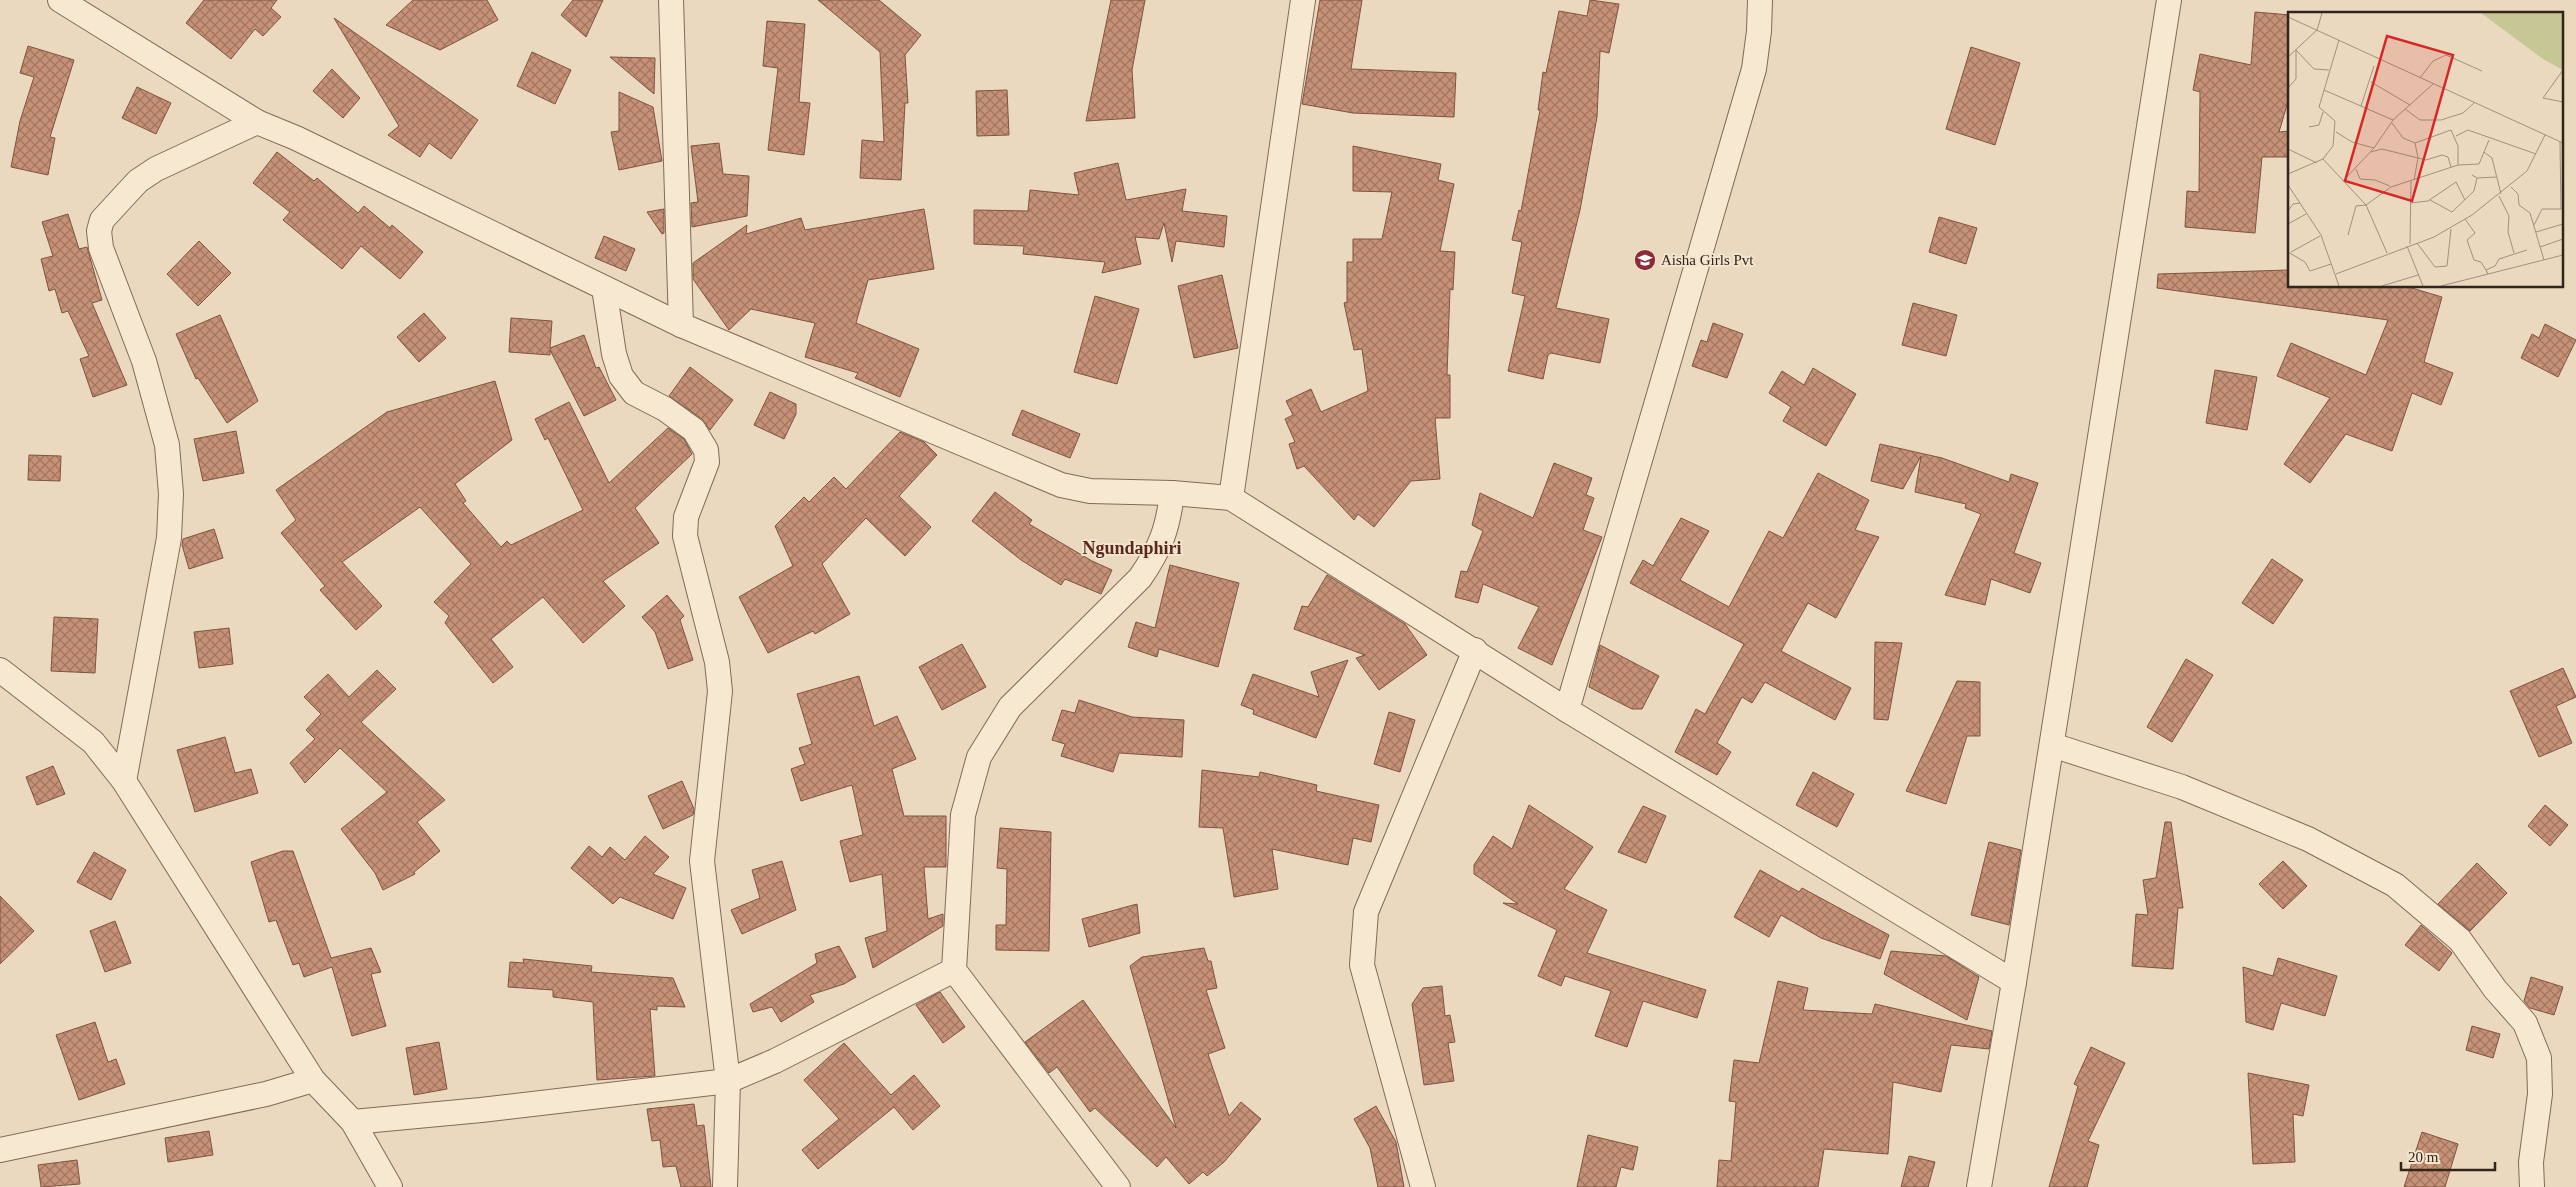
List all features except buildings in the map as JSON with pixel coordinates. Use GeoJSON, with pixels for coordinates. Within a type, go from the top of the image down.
{"type":"FeatureCollection","features":[{"type":"Feature","properties":{"kind":"street"},"geometry":{"type":"LineString","coordinates":[[60,0],[257,122],[305,142],[681,325],[1061,485],[1090,491],[1172,493],[1231,498],[1475,650],[1567,710],[2014,982]]}},
{"type":"Feature","properties":{"kind":"street"},"geometry":{"type":"LineString","coordinates":[[671,0],[681,325]]}},
{"type":"Feature","properties":{"kind":"street"},"geometry":{"type":"LineString","coordinates":[[1231,498],[1303,0]]}},
{"type":"Feature","properties":{"kind":"street"},"geometry":{"type":"LineString","coordinates":[[1567,710],[1754,69],[1759,32],[1760,0]]}},
{"type":"Feature","properties":{"kind":"street"},"geometry":{"type":"LineString","coordinates":[[1979,1187],[2052,745],[2169,0]]}},
{"type":"Feature","properties":{"kind":"street"},"geometry":{"type":"LineString","coordinates":[[124,781],[169,538],[171,494],[167,446],[144,361],[101,248],[99,231],[102,220],[138,181],[156,169],[257,122]]}},
{"type":"Feature","properties":{"kind":"street"},"geometry":{"type":"LineString","coordinates":[[604,288],[614,354],[621,376],[634,392],[665,409],[694,430],[706,450],[707,462],[686,517],[685,536],[717,662],[720,691],[702,861],[728,1081],[725,1187]]}},
{"type":"Feature","properties":{"kind":"street"},"geometry":{"type":"LineString","coordinates":[[1118,1187],[954,970],[963,814],[979,757],[1010,707],[1140,578],[1156,556],[1165,535],[1172,493]]}},
{"type":"Feature","properties":{"kind":"street"},"geometry":{"type":"LineString","coordinates":[[1423,1187],[1362,965],[1362,938],[1366,912],[1475,650]]}},
{"type":"Feature","properties":{"kind":"street"},"geometry":{"type":"LineString","coordinates":[[0,670],[93,742],[124,781],[314,1080],[353,1122],[390,1187]]}},
{"type":"Feature","properties":{"kind":"street"},"geometry":{"type":"LineString","coordinates":[[2052,745],[2182,787],[2308,839],[2395,885],[2460,940],[2495,989],[2524,1023],[2540,1058],[2540,1094],[2531,1162],[2532,1187]]}},
{"type":"Feature","properties":{"kind":"street"},"geometry":{"type":"LineString","coordinates":[[353,1122],[520,1106],[728,1081],[775,1061],[954,970]]}},
{"type":"Feature","properties":{"kind":"street"},"geometry":{"type":"LineString","coordinates":[[0,1150],[266,1094],[314,1080]]}},
{"type":"Feature","properties":{"kind":"place","name":"Aisha Girls Pvt"},"geometry":{"type":"Point","coordinates":[1645,260]}},
{"type":"Feature","properties":{"kind":"district","name":"Ngundaphiri"},"geometry":{"type":"Point","coordinates":[1132,548]}}]}
